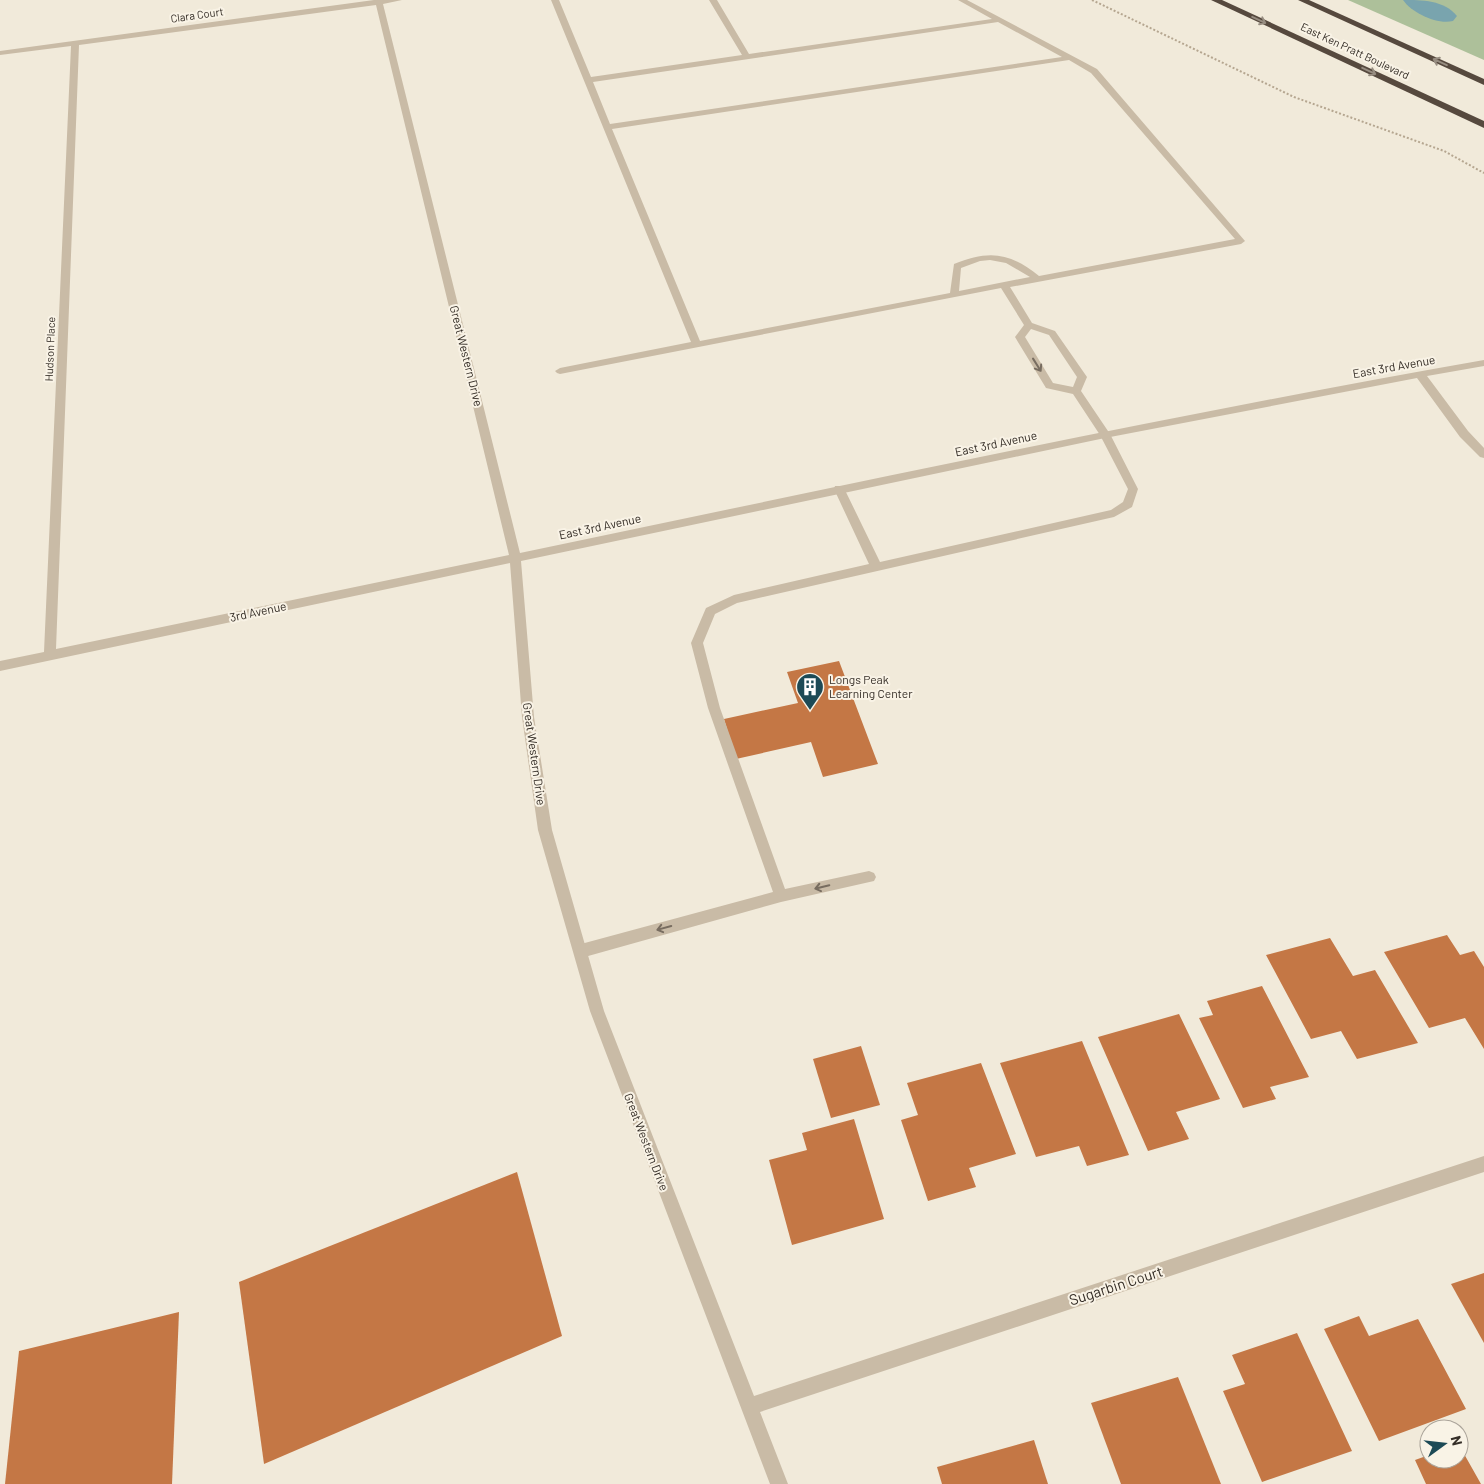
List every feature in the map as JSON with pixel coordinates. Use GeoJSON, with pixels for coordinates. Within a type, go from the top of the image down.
{"type":"FeatureCollection","features":[{"type":"Feature","properties":{"kind":"highway","name":"East Ken Pratt Boulevard"},"geometry":{"type":"LineString","coordinates":[[1215,0],[1484,125]]}},
{"type":"Feature","properties":{"kind":"highway","name":"East Ken Pratt Boulevard"},"geometry":{"type":"LineString","coordinates":[[1302,0],[1484,82]]}},
{"type":"Feature","properties":{"kind":"street","name":"Clara Court"},"geometry":{"type":"LineString","coordinates":[[0,53],[378,1],[398,0]]}},
{"type":"Feature","properties":{"kind":"street"},"geometry":{"type":"LineString","coordinates":[[555,0],[697,344]]}},
{"type":"Feature","properties":{"kind":"street"},"geometry":{"type":"LineString","coordinates":[[713,0],[747,57]]}},
{"type":"Feature","properties":{"kind":"street"},"geometry":{"type":"LineString","coordinates":[[560,371],[1241,241],[1094,71],[962,0]]}},
{"type":"Feature","properties":{"kind":"street","name":"Great Western Drive"},"geometry":{"type":"LineString","coordinates":[[378,1],[515,558],[528,717],[545,830],[597,1012],[779,1484]]}},
{"type":"Feature","properties":{"kind":"street"},"geometry":{"type":"LineString","coordinates":[[588,80],[999,20]]}},
{"type":"Feature","properties":{"kind":"street","name":"Hudson Place"},"geometry":{"type":"LineString","coordinates":[[50,656],[75,43]]}},
{"type":"Feature","properties":{"kind":"street"},"geometry":{"type":"LineString","coordinates":[[607,127],[1069,58]]}},
{"type":"Feature","properties":{"kind":"street"},"geometry":{"type":"LineString","coordinates":[[954,295],[957,266],[982,258],[1007,258],[1022,266],[1038,279]]}},
{"type":"Feature","properties":{"kind":"street"},"geometry":{"type":"LineString","coordinates":[[1004,285],[1029,324],[1052,333],[1082,378],[1076,391]]}},
{"type":"Feature","properties":{"kind":"street"},"geometry":{"type":"LineString","coordinates":[[781,896],[714,708],[697,643],[710,611],[734,600],[1114,513],[1128,504],[1133,489],[1105,434],[1076,391],[1050,386],[1020,337],[1029,324]]}},
{"type":"Feature","properties":{"kind":"street","name":"East 3rd Avenue"},"geometry":{"type":"LineString","coordinates":[[515,558],[1105,434],[1292,397],[1421,376],[1484,363]]}},
{"type":"Feature","properties":{"kind":"street"},"geometry":{"type":"LineString","coordinates":[[1421,376],[1464,434],[1484,454]]}},
{"type":"Feature","properties":{"kind":"street"},"geometry":{"type":"LineString","coordinates":[[839,489],[877,568]]}},
{"type":"Feature","properties":{"kind":"street","name":"3rd Avenue"},"geometry":{"type":"LineString","coordinates":[[0,666],[515,558]]}},
{"type":"Feature","properties":{"kind":"street"},"geometry":{"type":"LineString","coordinates":[[581,951],[781,896],[869,877]]}},
{"type":"Feature","properties":{"kind":"street","name":"Sugarbin Court"},"geometry":{"type":"LineString","coordinates":[[748,1407],[1484,1164]]}},
{"type":"Feature","properties":{"kind":"path"},"geometry":{"type":"LineString","coordinates":[[1092,0],[1294,97],[1444,151],[1484,173]]}},
{"type":"Feature","properties":{"kind":"green space"},"geometry":{"type":"Polygon","coordinates":[[[1348,0],[1484,0],[1484,60],[1348,0]]]}},
{"type":"Feature","properties":{"kind":"building","name":"Longs Peak Learning Center"},"geometry":{"type":"Polygon","coordinates":[[[839,661],[878,764],[823,777],[811,742],[736,759],[724,719],[798,703],[787,672],[839,661]]]}},
{"type":"Feature","properties":{"kind":"building"},"geometry":{"type":"Polygon","coordinates":[[[1447,935],[1460,955],[1474,951],[1484,967],[1484,1049],[1465,1018],[1429,1028],[1384,952],[1447,935]]]}},
{"type":"Feature","properties":{"kind":"building"},"geometry":{"type":"Polygon","coordinates":[[[1330,938],[1353,976],[1375,970],[1418,1043],[1357,1059],[1341,1031],[1311,1039],[1266,955],[1330,938]]]}},
{"type":"Feature","properties":{"kind":"building"},"geometry":{"type":"Polygon","coordinates":[[[1262,986],[1309,1077],[1270,1087],[1276,1099],[1243,1108],[1199,1018],[1213,1015],[1207,1001],[1262,986]]]}},
{"type":"Feature","properties":{"kind":"building"},"geometry":{"type":"Polygon","coordinates":[[[1179,1014],[1220,1099],[1176,1112],[1189,1139],[1148,1151],[1098,1037],[1179,1014]]]}},
{"type":"Feature","properties":{"kind":"building"},"geometry":{"type":"Polygon","coordinates":[[[1082,1041],[1129,1155],[1087,1166],[1079,1146],[1036,1157],[1000,1063],[1082,1041]]]}},
{"type":"Feature","properties":{"kind":"building"},"geometry":{"type":"Polygon","coordinates":[[[861,1046],[880,1105],[831,1118],[813,1059],[861,1046]]]}},
{"type":"Feature","properties":{"kind":"building"},"geometry":{"type":"Polygon","coordinates":[[[981,1063],[1016,1154],[969,1168],[976,1187],[928,1201],[901,1120],[918,1115],[907,1083],[981,1063]]]}},
{"type":"Feature","properties":{"kind":"building"},"geometry":{"type":"Polygon","coordinates":[[[854,1119],[884,1219],[792,1245],[769,1160],[807,1150],[802,1133],[854,1119]]]}},
{"type":"Feature","properties":{"kind":"building"},"geometry":{"type":"Polygon","coordinates":[[[517,1172],[562,1336],[264,1464],[239,1282],[517,1172]]]}},
{"type":"Feature","properties":{"kind":"building"},"geometry":{"type":"Polygon","coordinates":[[[1484,1273],[1484,1343],[1451,1284],[1484,1273]]]}},
{"type":"Feature","properties":{"kind":"building"},"geometry":{"type":"Polygon","coordinates":[[[179,1312],[172,1484],[5,1484],[19,1351],[179,1312]]]}},
{"type":"Feature","properties":{"kind":"building"},"geometry":{"type":"Polygon","coordinates":[[[1359,1316],[1369,1336],[1418,1319],[1466,1409],[1439,1419],[1419,1419],[1419,1426],[1379,1441],[1324,1329],[1359,1316]]]}},
{"type":"Feature","properties":{"kind":"building"},"geometry":{"type":"Polygon","coordinates":[[[1297,1333],[1352,1451],[1262,1482],[1223,1391],[1245,1384],[1232,1355],[1297,1333]]]}},
{"type":"Feature","properties":{"kind":"building"},"geometry":{"type":"Polygon","coordinates":[[[1178,1377],[1221,1484],[1121,1484],[1091,1403],[1178,1377]]]}},
{"type":"Feature","properties":{"kind":"building"},"geometry":{"type":"Polygon","coordinates":[[[1034,1440],[1048,1484],[942,1484],[937,1467],[1034,1440]]]}},
{"type":"Feature","properties":{"kind":"building"},"geometry":{"type":"Polygon","coordinates":[[[1419,1459],[1419,1469],[1415,1460],[1419,1459]]]}},
{"type":"Feature","properties":{"kind":"building"},"geometry":{"type":"Polygon","coordinates":[[[1469,1463],[1481,1484],[1426,1484],[1419,1469],[1469,1469],[1469,1463]]]}},
{"type":"Feature","properties":{"kind":"waterway"},"geometry":{"type":"LineString","coordinates":[[1415,0],[1444,16]]}},
{"type":"Feature","properties":{"kind":"place","name":"Longs Peak Learning Center"},"geometry":{"type":"Point","coordinates":[810,711]}}]}
